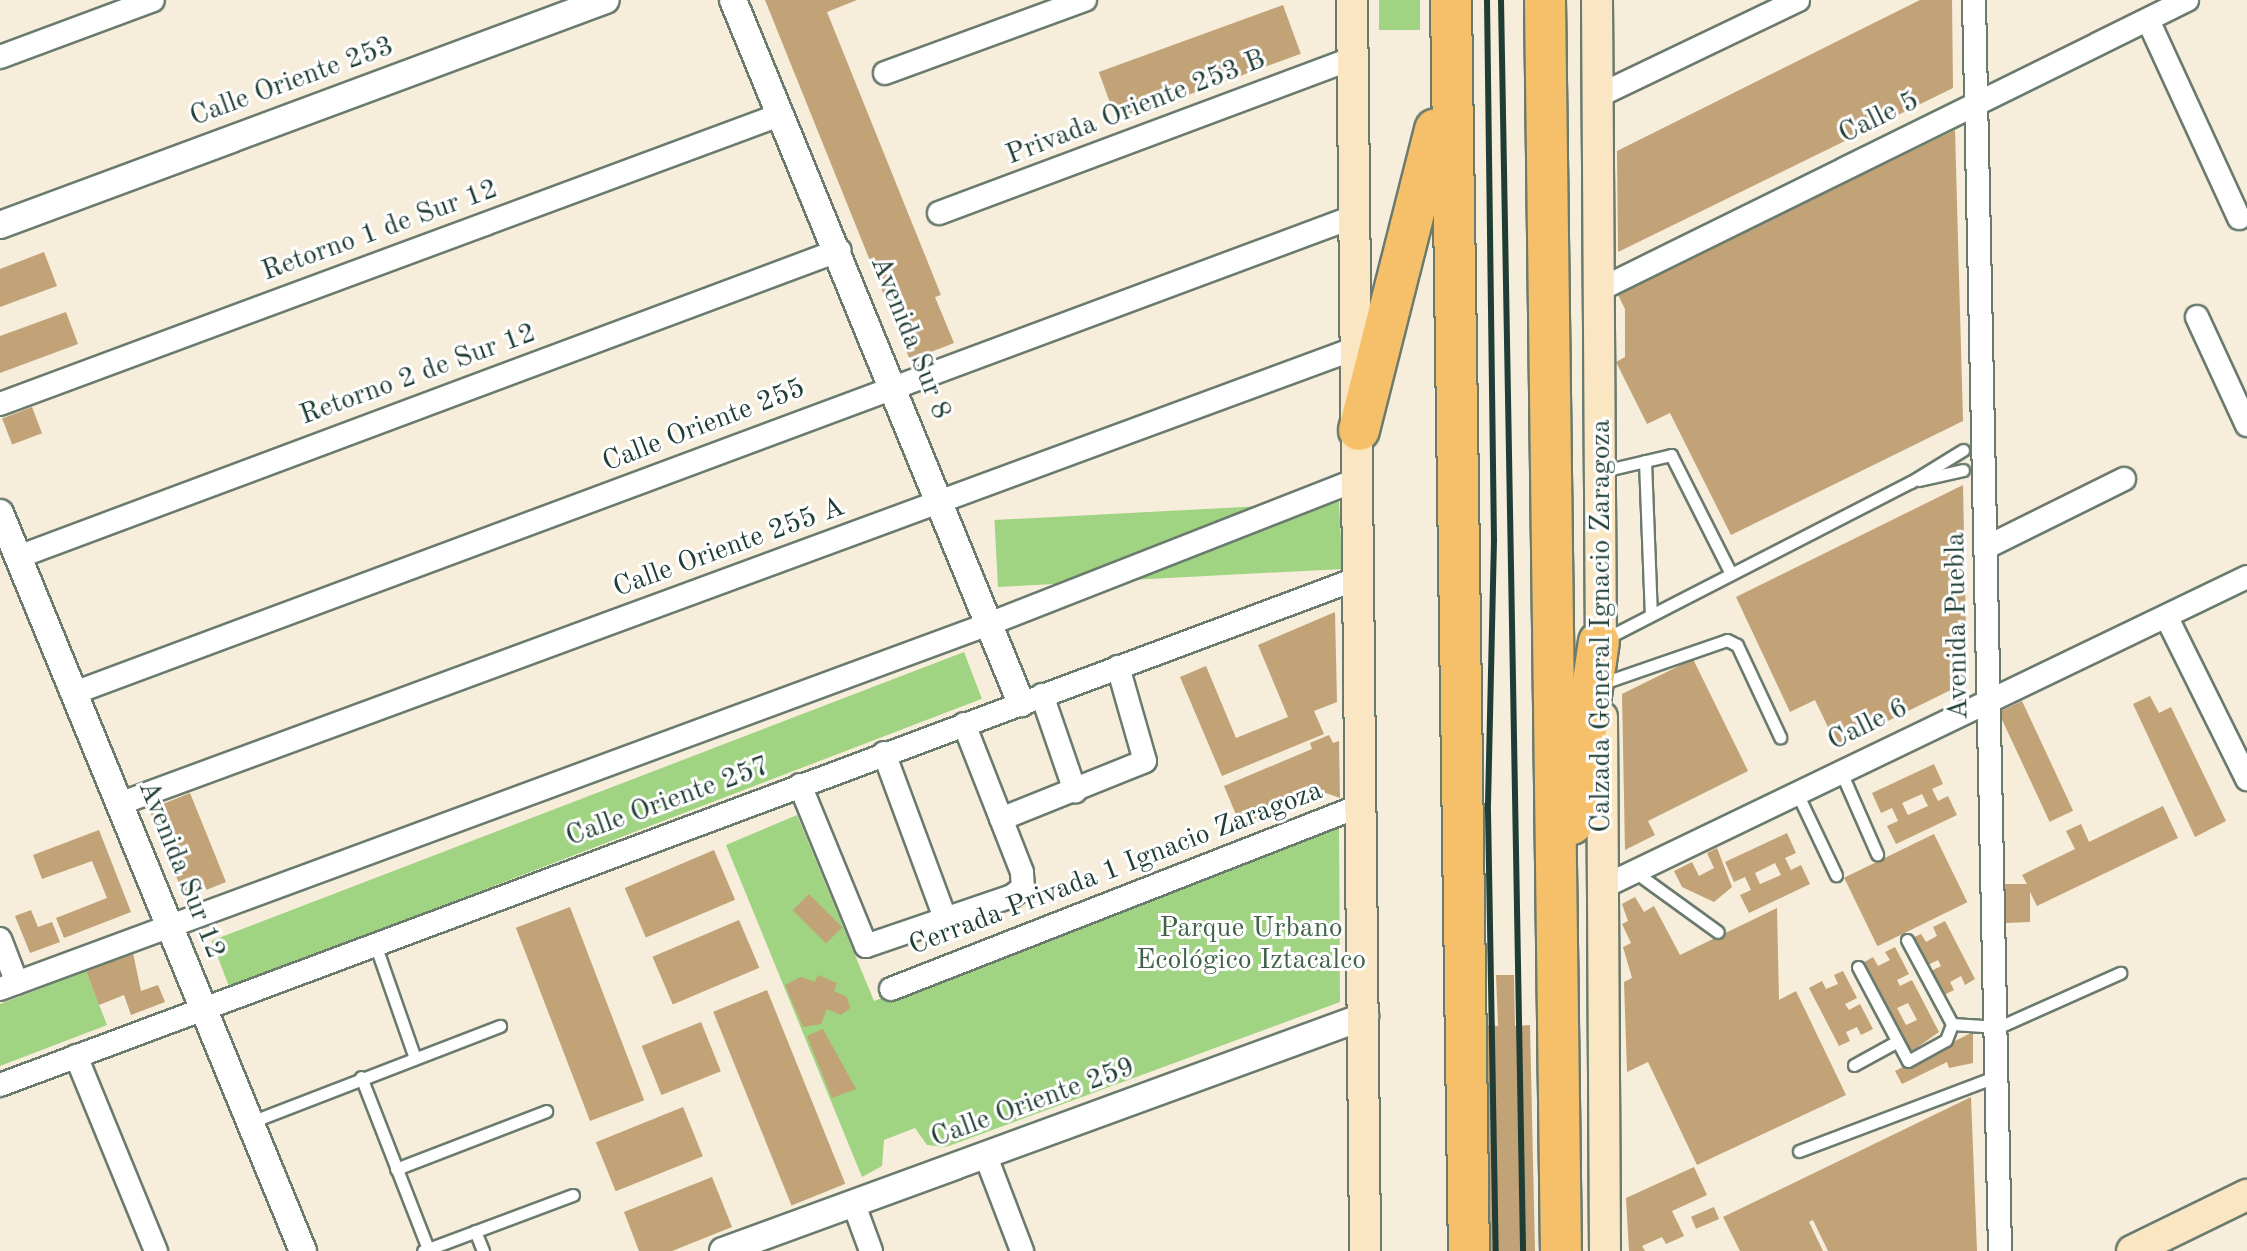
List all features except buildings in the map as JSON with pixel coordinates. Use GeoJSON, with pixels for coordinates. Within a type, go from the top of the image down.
{"type":"FeatureCollection","features":[{"type":"Feature","properties":{"kind":"highway"},"geometry":{"type":"LineString","coordinates":[[1451,0],[1469,1251]]}},
{"type":"Feature","properties":{"kind":"highway","name":"Calzada General Ignacio Zaragoza"},"geometry":{"type":"LineString","coordinates":[[1545,0],[1561,1251]]}},
{"type":"Feature","properties":{"kind":"highway"},"geometry":{"type":"LineString","coordinates":[[1359,430],[1426,176],[1450,55]]}},
{"type":"Feature","properties":{"kind":"highway"},"geometry":{"type":"LineString","coordinates":[[1555,881],[1571,831],[1599,642]]}},
{"type":"Feature","properties":{"kind":"main road"},"geometry":{"type":"LineString","coordinates":[[1352,0],[1359,347],[1357,480],[1365,1016],[1365,1251]]}},
{"type":"Feature","properties":{"kind":"main road","name":"Calzada General Ignacio Zaragoza"},"geometry":{"type":"LineString","coordinates":[[1597,0],[1605,1251]]}},
{"type":"Feature","properties":{"kind":"main road"},"geometry":{"type":"LineString","coordinates":[[2132,1251],[2247,1195]]}},
{"type":"Feature","properties":{"kind":"street"},"geometry":{"type":"LineString","coordinates":[[0,57],[153,0]]}},
{"type":"Feature","properties":{"kind":"street","name":"Calle Oriente 253"},"geometry":{"type":"LineString","coordinates":[[0,225],[606,0]]}},
{"type":"Feature","properties":{"kind":"street","name":"Avenida Sur 8"},"geometry":{"type":"LineString","coordinates":[[733,0],[840,250],[989,624],[1032,699]]}},
{"type":"Feature","properties":{"kind":"street"},"geometry":{"type":"LineString","coordinates":[[885,73],[1085,0]]}},
{"type":"Feature","properties":{"kind":"street"},"geometry":{"type":"LineString","coordinates":[[1598,96],[1798,0]]}},
{"type":"Feature","properties":{"kind":"street","name":"Avenida Puebla"},"geometry":{"type":"LineString","coordinates":[[1974,0],[1974,105],[1999,1027],[2000,1251]]}},
{"type":"Feature","properties":{"kind":"street","name":"Calle 5"},"geometry":{"type":"LineString","coordinates":[[1597,291],[2187,0]]}},
{"type":"Feature","properties":{"kind":"street"},"geometry":{"type":"LineString","coordinates":[[2148,20],[2239,218]]}},
{"type":"Feature","properties":{"kind":"street","name":"Privada Oriente 253 B"},"geometry":{"type":"LineString","coordinates":[[939,213],[1354,58]]}},
{"type":"Feature","properties":{"kind":"street","name":"Retorno 1 de Sur 12"},"geometry":{"type":"LineString","coordinates":[[0,404],[782,114]]}},
{"type":"Feature","properties":{"kind":"street","name":"Calle Oriente 255"},"geometry":{"type":"LineString","coordinates":[[74,693],[1356,216]]}},
{"type":"Feature","properties":{"kind":"street","name":"Retorno 2 de Sur 12"},"geometry":{"type":"LineString","coordinates":[[18,557],[840,250]]}},
{"type":"Feature","properties":{"kind":"street"},"geometry":{"type":"LineString","coordinates":[[2197,317],[2247,425]]}},
{"type":"Feature","properties":{"kind":"street","name":"Calle Oriente 255 A"},"geometry":{"type":"LineString","coordinates":[[119,804],[1359,347]]}},
{"type":"Feature","properties":{"kind":"street"},"geometry":{"type":"LineString","coordinates":[[1987,547],[2124,479]]}},
{"type":"Feature","properties":{"kind":"street","name":"Calle Oriente 257"},"geometry":{"type":"LineString","coordinates":[[8,986],[989,624],[1357,480]]}},
{"type":"Feature","properties":{"kind":"street","name":"Avenida Sur 12"},"geometry":{"type":"LineString","coordinates":[[0,513],[303,1251]]}},
{"type":"Feature","properties":{"kind":"street","name":"Calle 6"},"geometry":{"type":"LineString","coordinates":[[1603,887],[2247,577]]}},
{"type":"Feature","properties":{"kind":"street","name":"Calle Oriente 257"},"geometry":{"type":"LineString","coordinates":[[0,1085],[1359,578]]}},
{"type":"Feature","properties":{"kind":"street"},"geometry":{"type":"LineString","coordinates":[[2167,618],[2247,779]]}},
{"type":"Feature","properties":{"kind":"street"},"geometry":{"type":"LineString","coordinates":[[1001,819],[1145,761],[1118,667]]}},
{"type":"Feature","properties":{"kind":"street"},"geometry":{"type":"LineString","coordinates":[[1032,699],[1075,791]]}},
{"type":"Feature","properties":{"kind":"street"},"geometry":{"type":"LineString","coordinates":[[800,785],[866,946],[945,918],[1023,888],[1001,819],[964,724]]}},
{"type":"Feature","properties":{"kind":"street"},"geometry":{"type":"LineString","coordinates":[[884,753],[945,918]]}},
{"type":"Feature","properties":{"kind":"street","name":"Cerrada Privada 1 Ignacio Zaragoza"},"geometry":{"type":"LineString","coordinates":[[891,989],[1362,805]]}},
{"type":"Feature","properties":{"kind":"street"},"geometry":{"type":"LineString","coordinates":[[0,939],[8,986]]}},
{"type":"Feature","properties":{"kind":"street","name":"Calle Oriente 259"},"geometry":{"type":"LineString","coordinates":[[723,1251],[756,1245],[853,1202],[1365,1016]]}},
{"type":"Feature","properties":{"kind":"street"},"geometry":{"type":"LineString","coordinates":[[76,1056],[156,1251]]}},
{"type":"Feature","properties":{"kind":"street"},"geometry":{"type":"LineString","coordinates":[[985,1154],[1022,1251]]}},
{"type":"Feature","properties":{"kind":"street"},"geometry":{"type":"LineString","coordinates":[[853,1202],[871,1251]]}},
{"type":"Feature","properties":{"kind":"lane"},"geometry":{"type":"LineString","coordinates":[[1599,642],[1911,482],[1963,450]]}},
{"type":"Feature","properties":{"kind":"lane"},"geometry":{"type":"LineString","coordinates":[[1602,471],[1671,455],[1731,574]]}},
{"type":"Feature","properties":{"kind":"lane"},"geometry":{"type":"LineString","coordinates":[[1645,461],[1651,615]]}},
{"type":"Feature","properties":{"kind":"lane"},"geometry":{"type":"LineString","coordinates":[[1911,482],[1963,470]]}},
{"type":"Feature","properties":{"kind":"lane"},"geometry":{"type":"LineString","coordinates":[[1602,683],[1727,640],[1737,645],[1780,737]]}},
{"type":"Feature","properties":{"kind":"lane"},"geometry":{"type":"LineString","coordinates":[[1841,772],[1877,854]]}},
{"type":"Feature","properties":{"kind":"lane"},"geometry":{"type":"LineString","coordinates":[[1797,793],[1836,875]]}},
{"type":"Feature","properties":{"kind":"lane"},"geometry":{"type":"LineString","coordinates":[[1635,872],[1718,932]]}},
{"type":"Feature","properties":{"kind":"lane"},"geometry":{"type":"LineString","coordinates":[[1858,967],[1894,1043],[1908,1061],[1946,1040],[1952,1024],[1907,940]]}},
{"type":"Feature","properties":{"kind":"lane"},"geometry":{"type":"LineString","coordinates":[[375,943],[415,1058]]}},
{"type":"Feature","properties":{"kind":"lane"},"geometry":{"type":"LineString","coordinates":[[1952,1024],[1999,1027],[2120,973]]}},
{"type":"Feature","properties":{"kind":"lane"},"geometry":{"type":"LineString","coordinates":[[250,1123],[361,1077],[500,1026]]}},
{"type":"Feature","properties":{"kind":"lane"},"geometry":{"type":"LineString","coordinates":[[1854,1065],[1894,1043]]}},
{"type":"Feature","properties":{"kind":"lane"},"geometry":{"type":"LineString","coordinates":[[1799,1151],[1998,1076]]}},
{"type":"Feature","properties":{"kind":"lane"},"geometry":{"type":"LineString","coordinates":[[361,1077],[425,1250],[573,1195]]}},
{"type":"Feature","properties":{"kind":"lane"},"geometry":{"type":"LineString","coordinates":[[396,1169],[546,1111]]}},
{"type":"Feature","properties":{"kind":"lane"},"geometry":{"type":"LineString","coordinates":[[475,1231],[483,1251]]}},
{"type":"Feature","properties":{"kind":"green space"},"geometry":{"type":"Polygon","coordinates":[[[1379,0],[1420,0],[1420,30],[1379,30],[1379,0]]]}},
{"type":"Feature","properties":{"kind":"green space"},"geometry":{"type":"Polygon","coordinates":[[[1339,502],[1343,569],[998,587],[994,520],[1339,502]]]}},
{"type":"Feature","properties":{"kind":"green space"},"geometry":{"type":"Polygon","coordinates":[[[964,652],[982,699],[229,988],[212,941],[964,652]]]}},
{"type":"Feature","properties":{"kind":"green space","name":"Parque Urbano Ecológico Iztacalco"},"geometry":{"type":"Polygon","coordinates":[[[797,815],[874,1001],[1339,821],[1340,1002],[946,1147],[927,1145],[915,1128],[884,1140],[882,1166],[862,1177],[726,845],[797,815]]]}},
{"type":"Feature","properties":{"kind":"green space"},"geometry":{"type":"Polygon","coordinates":[[[86,971],[107,1025],[0,1066],[0,1004],[86,971]]]}},
{"type":"Feature","properties":{"kind":"railway"},"geometry":{"type":"LineString","coordinates":[[1487,0],[1494,540],[1488,811],[1496,1251]]}},
{"type":"Feature","properties":{"kind":"railway"},"geometry":{"type":"LineString","coordinates":[[1501,0],[1523,1251]]}}]}
